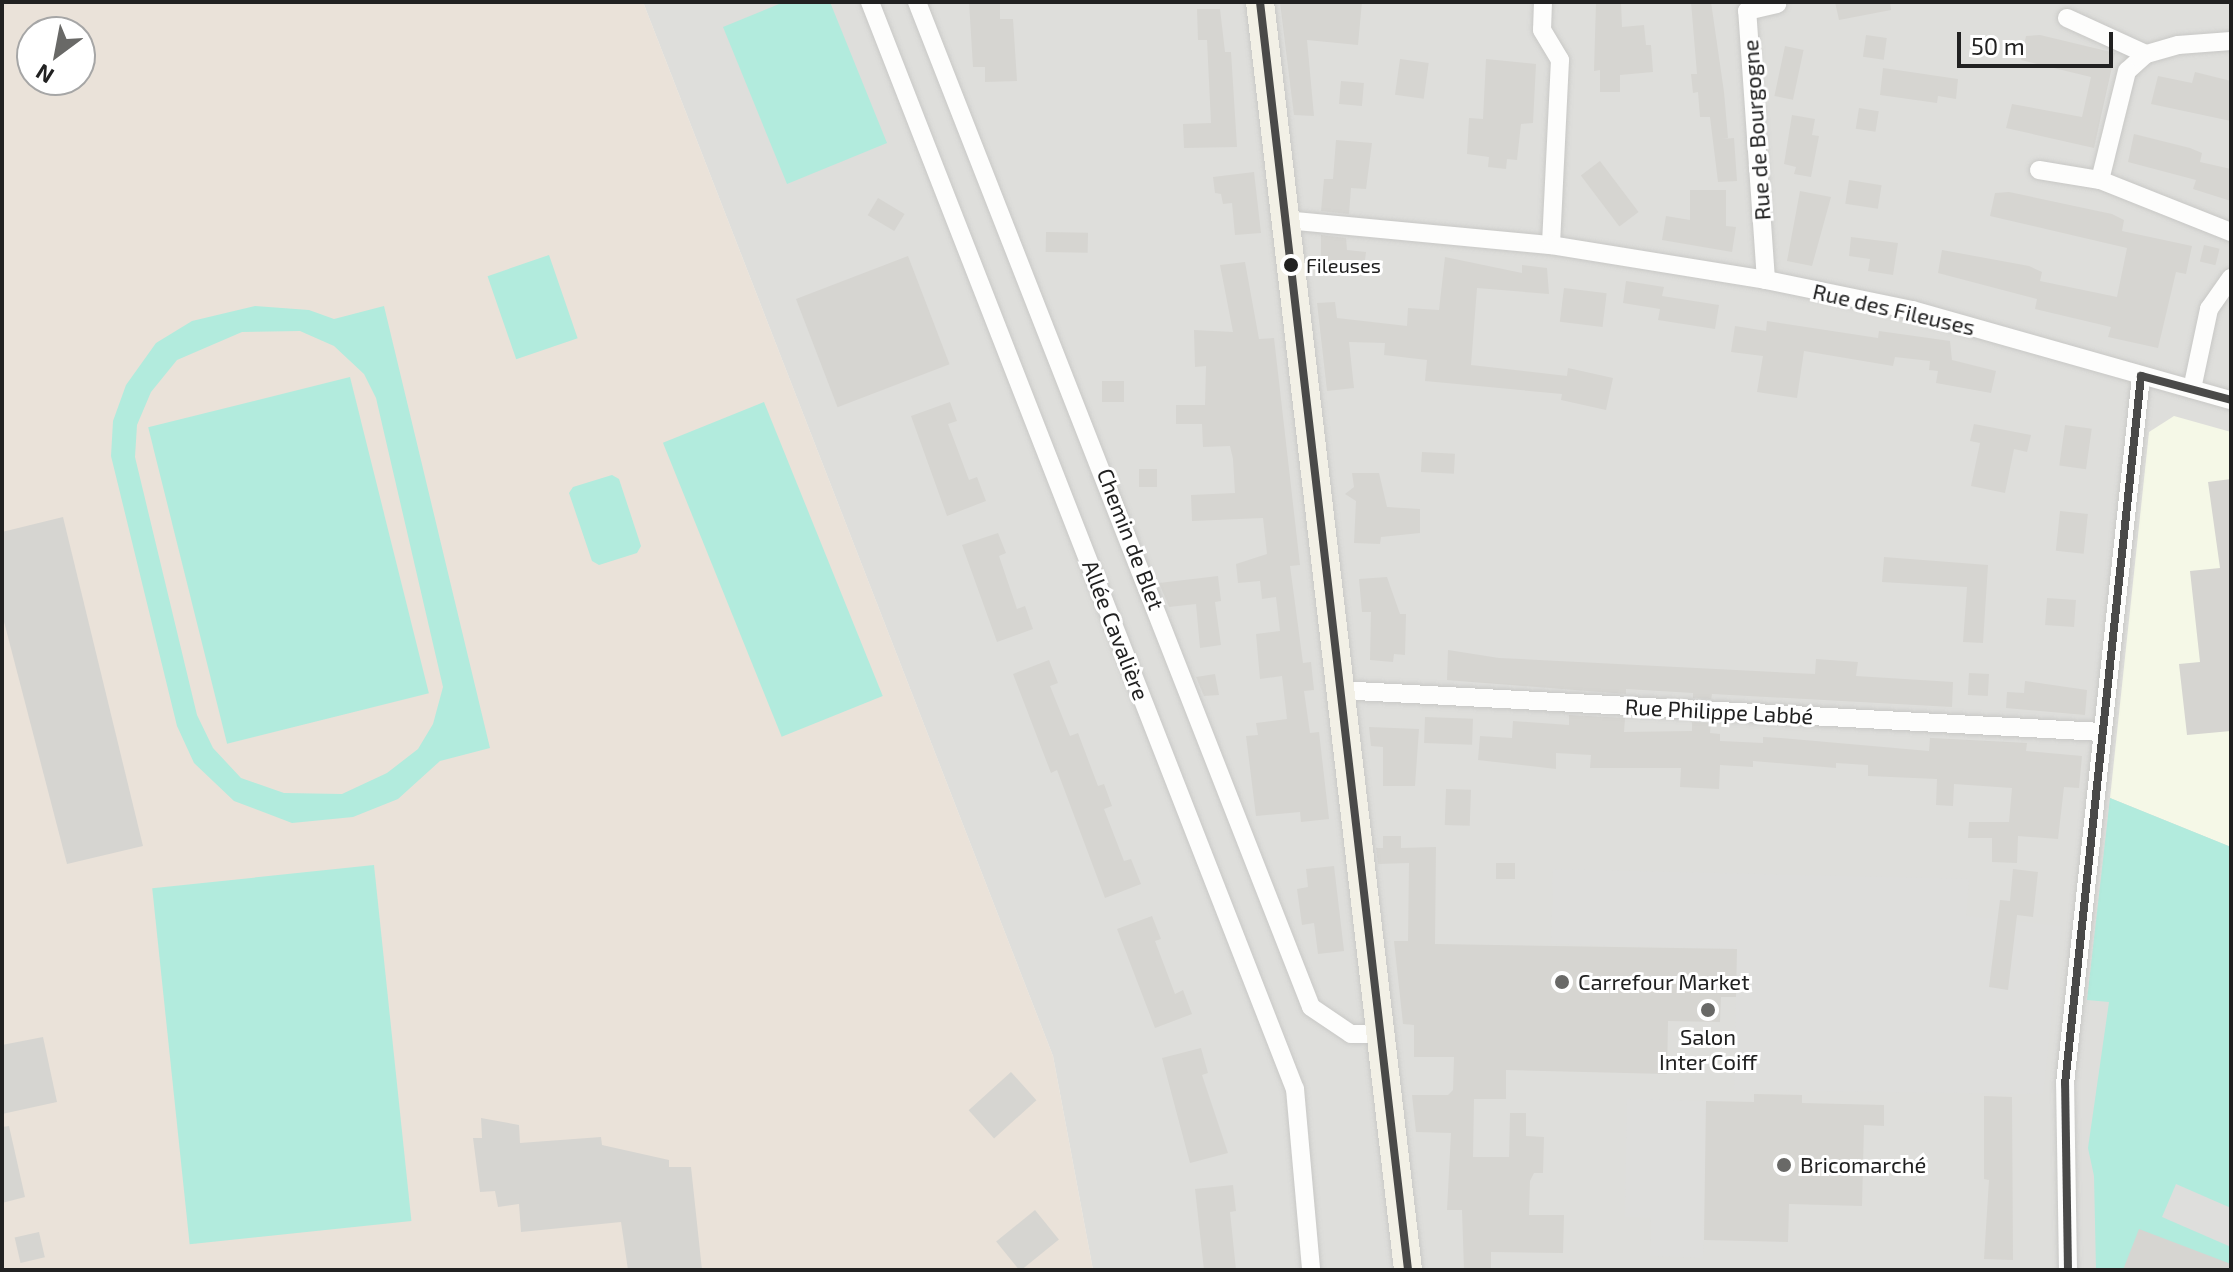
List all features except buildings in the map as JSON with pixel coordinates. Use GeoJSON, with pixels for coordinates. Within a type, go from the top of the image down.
{"type":"FeatureCollection","features":[{"type":"Feature","properties":{"kind":"main road"},"geometry":{"type":"LineString","coordinates":[[1260,2],[1378,1034],[1408,1270]]}},
{"type":"Feature","properties":{"kind":"street","name":"Allée Cavalière"},"geometry":{"type":"LineString","coordinates":[[870,2],[1295,1089],[1311,1270]]}},
{"type":"Feature","properties":{"kind":"street","name":"Chemin de Blet"},"geometry":{"type":"LineString","coordinates":[[917,2],[1311,1007],[1351,1034],[1378,1034]]}},
{"type":"Feature","properties":{"kind":"street"},"geometry":{"type":"LineString","coordinates":[[1543,2],[1542,30],[1560,60],[1551,245]]}},
{"type":"Feature","properties":{"kind":"street","name":"Rue de Bourgogne"},"geometry":{"type":"LineString","coordinates":[[1766,280],[1747,11],[1777,4]]}},
{"type":"Feature","properties":{"kind":"street"},"geometry":{"type":"LineString","coordinates":[[2067,18],[2146,54]]}},
{"type":"Feature","properties":{"kind":"street"},"geometry":{"type":"LineString","coordinates":[[2100,180],[2127,71],[2146,54],[2178,45],[2231,41]]}},
{"type":"Feature","properties":{"kind":"street"},"geometry":{"type":"LineString","coordinates":[[2039,170],[2100,180],[2231,232]]}},
{"type":"Feature","properties":{"kind":"street","name":"Rue des Fileuses"},"geometry":{"type":"LineString","coordinates":[[1285,220],[1551,245],[1766,280],[1912,310],[2231,400]]}},
{"type":"Feature","properties":{"kind":"street"},"geometry":{"type":"LineString","coordinates":[[2192,389],[2209,309],[2231,278]]}},
{"type":"Feature","properties":{"kind":"street"},"geometry":{"type":"LineString","coordinates":[[2068,1270],[2065,1084],[2100,732],[2141,376]]}},
{"type":"Feature","properties":{"kind":"street","name":"Rue Philippe Labbé"},"geometry":{"type":"LineString","coordinates":[[1338,690],[2100,732]]}},
{"type":"Feature","properties":{"kind":"shaded area"},"geometry":{"type":"Polygon","coordinates":[[[2,2],[643,2],[1053,1056],[1093,1270],[2,1270],[2,2]]]}},
{"type":"Feature","properties":{"kind":"shaded area"},"geometry":{"type":"Polygon","coordinates":[[[643,2],[2231,2],[2231,1270],[1093,1270],[1053,1056],[643,2]]]}},
{"type":"Feature","properties":{"kind":"shaded area"},"geometry":{"type":"Polygon","coordinates":[[[2174,416],[2231,432],[2231,847],[2110,798],[2149,432],[2174,416]]]}},
{"type":"Feature","properties":{"kind":"shaded area"},"geometry":{"type":"Polygon","coordinates":[[[1553,869],[1969,879],[1966,916],[2062,926],[2043,1094],[1734,1090],[1737,949],[1551,944],[1553,869]]]}},
{"type":"Feature","properties":{"kind":"shaded area"},"geometry":{"type":"Polygon","coordinates":[[[1627,1099],[1706,1101],[1703,1258],[1650,1256],[1651,1218],[1625,1217],[1627,1099]]]}},
{"type":"Feature","properties":{"kind":"shaded area"},"geometry":{"type":"Polygon","coordinates":[[[2176,1184],[2231,1208],[2231,1247],[2162,1217],[2176,1184]]]}},
{"type":"Feature","properties":{"kind":"green space"},"geometry":{"type":"Polygon","coordinates":[[[784,2],[830,2],[887,143],[787,184],[723,27],[784,2]]]}},
{"type":"Feature","properties":{"kind":"green space"},"geometry":{"type":"Polygon","coordinates":[[[549,255],[578,338],[516,359],[488,276],[549,255]]]}},
{"type":"Feature","properties":{"kind":"green space"},"geometry":{"type":"Polygon","coordinates":[[[255,306],[309,310],[334,319],[384,306],[490,748],[440,761],[398,799],[353,817],[292,823],[234,801],[194,763],[177,726],[111,456],[113,421],[126,385],[156,343],[192,321],[255,306]],[[300,331],[242,332],[177,360],[151,392],[137,425],[135,457],[197,715],[213,748],[241,778],[284,793],[342,794],[387,773],[418,749],[433,724],[443,687],[376,398],[364,374],[334,346],[300,331]]]}},
{"type":"Feature","properties":{"kind":"green space"},"geometry":{"type":"Polygon","coordinates":[[[350,377],[429,693],[227,744],[148,427],[350,377]]]}},
{"type":"Feature","properties":{"kind":"green space"},"geometry":{"type":"Polygon","coordinates":[[[764,402],[883,696],[782,737],[663,443],[764,402]]]}},
{"type":"Feature","properties":{"kind":"green space"},"geometry":{"type":"Polygon","coordinates":[[[612,475],[619,479],[641,546],[637,553],[599,565],[592,561],[569,493],[573,487],[612,475]]]}},
{"type":"Feature","properties":{"kind":"green space"},"geometry":{"type":"Polygon","coordinates":[[[2110,798],[2231,847],[2231,1270],[2096,1270],[2094,1176],[2088,1148],[2109,1002],[2087,1000],[2110,798]]]}},
{"type":"Feature","properties":{"kind":"green space"},"geometry":{"type":"Polygon","coordinates":[[[374,865],[411,1221],[190,1244],[152,888],[374,865]]]}},
{"type":"Feature","properties":{"kind":"transit line"},"geometry":{"type":"LineString","coordinates":[[1260,2],[1408,1270]]}},
{"type":"Feature","properties":{"kind":"transit line"},"geometry":{"type":"LineString","coordinates":[[2141,376],[2231,400]]}},
{"type":"Feature","properties":{"kind":"transit line"},"geometry":{"type":"LineString","coordinates":[[2068,1270],[2065,1084],[2141,376]]}},
{"type":"Feature","properties":{"kind":"place","name":"Fileuses"},"geometry":{"type":"Point","coordinates":[1291,265]}},
{"type":"Feature","properties":{"kind":"place","name":"Carrefour Market"},"geometry":{"type":"Point","coordinates":[1562,982]}},
{"type":"Feature","properties":{"kind":"place","name":"Salon Inter Coiff"},"geometry":{"type":"Point","coordinates":[1708,1010]}},
{"type":"Feature","properties":{"kind":"place","name":"Bricomarché"},"geometry":{"type":"Point","coordinates":[1784,1165]}}]}
